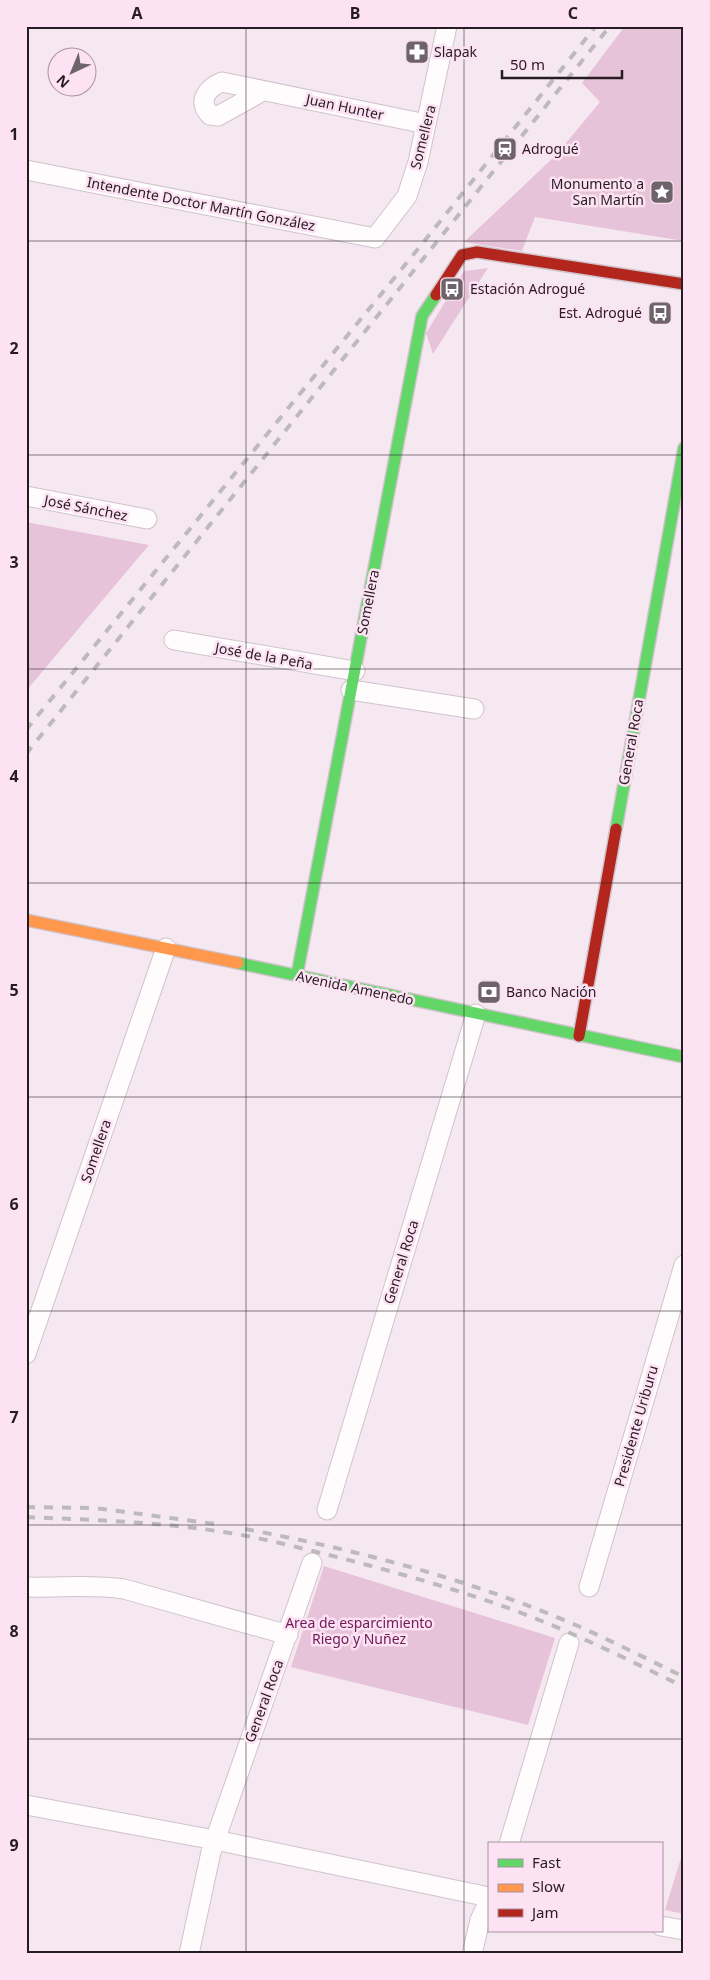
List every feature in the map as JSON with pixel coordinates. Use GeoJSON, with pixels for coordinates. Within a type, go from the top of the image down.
{"type":"FeatureCollection","features":[{"type":"Feature","properties":{"kind":"street","name":"Somellera"},"geometry":{"type":"LineString","coordinates":[[375,238],[407,196],[418,162],[448,26]]}},
{"type":"Feature","properties":{"kind":"street","name":"Juan Hunter"},"geometry":{"type":"LineString","coordinates":[[263,91],[426,124]]}},
{"type":"Feature","properties":{"kind":"street","name":"Intendente Doctor Martín González"},"geometry":{"type":"LineString","coordinates":[[26,170],[375,238]]}},
{"type":"Feature","properties":{"kind":"street","name":"Somellera"},"geometry":{"type":"LineString","coordinates":[[297,975],[422,316],[462,256],[478,252],[684,284]]}},
{"type":"Feature","properties":{"kind":"street","name":"General Roca"},"geometry":{"type":"LineString","coordinates":[[579,1036],[684,448]]}},
{"type":"Feature","properties":{"kind":"street","name":"José Sánchez"},"geometry":{"type":"LineString","coordinates":[[26,496],[147,519]]}},
{"type":"Feature","properties":{"kind":"street","name":"José de la Peña"},"geometry":{"type":"LineString","coordinates":[[174,640],[355,671]]}},
{"type":"Feature","properties":{"kind":"street"},"geometry":{"type":"LineString","coordinates":[[351,690],[474,709]]}},
{"type":"Feature","properties":{"kind":"street","name":"Avenida Amenedo"},"geometry":{"type":"LineString","coordinates":[[26,920],[684,1057]]}},
{"type":"Feature","properties":{"kind":"street","name":"Somellera"},"geometry":{"type":"LineString","coordinates":[[26,1354],[166,948]]}},
{"type":"Feature","properties":{"kind":"street","name":"General Roca"},"geometry":{"type":"LineString","coordinates":[[327,1510],[476,1014]]}},
{"type":"Feature","properties":{"kind":"street","name":"Presidente Uriburu"},"geometry":{"type":"LineString","coordinates":[[589,1587],[684,1265]]}},
{"type":"Feature","properties":{"kind":"street","name":"General Roca"},"geometry":{"type":"LineString","coordinates":[[189,1954],[211,1852],[312,1562]]}},
{"type":"Feature","properties":{"kind":"street"},"geometry":{"type":"LineString","coordinates":[[26,1587],[105,1586],[124,1588],[288,1634]]}},
{"type":"Feature","properties":{"kind":"street"},"geometry":{"type":"LineString","coordinates":[[510,1842],[569,1643]]}},
{"type":"Feature","properties":{"kind":"street"},"geometry":{"type":"LineString","coordinates":[[26,1805],[215,1840],[488,1897]]}},
{"type":"Feature","properties":{"kind":"street"},"geometry":{"type":"LineString","coordinates":[[472,1954],[480,1920],[488,1904]]}},
{"type":"Feature","properties":{"kind":"street"},"geometry":{"type":"LineString","coordinates":[[662,1926],[684,1930]]}},
{"type":"Feature","properties":{"kind":"green space"},"geometry":{"type":"Polygon","coordinates":[[[625,26],[684,26],[684,241],[535,217],[522,251],[464,242],[556,155],[600,102],[582,83],[625,26]]]}},
{"type":"Feature","properties":{"kind":"green space"},"geometry":{"type":"Polygon","coordinates":[[[488,268],[433,354],[426,333],[464,271],[488,268]]]}},
{"type":"Feature","properties":{"kind":"green space"},"geometry":{"type":"Polygon","coordinates":[[[26,522],[149,545],[26,691],[26,522]]]}},
{"type":"Feature","properties":{"kind":"green space","name":"Area de esparcimiento Riego y Nuñez"},"geometry":{"type":"Polygon","coordinates":[[[324,1566],[555,1638],[528,1725],[291,1667],[324,1566]]]}},
{"type":"Feature","properties":{"kind":"green space"},"geometry":{"type":"Polygon","coordinates":[[[684,1848],[684,1914],[665,1910],[684,1848]]]}},
{"type":"Feature","properties":{"kind":"railway"},"geometry":{"type":"LineString","coordinates":[[26,730],[422,244],[596,26]]}},
{"type":"Feature","properties":{"kind":"railway"},"geometry":{"type":"LineString","coordinates":[[26,754],[610,26]]}},
{"type":"Feature","properties":{"kind":"railway"},"geometry":{"type":"LineString","coordinates":[[26,1507],[95,1508],[223,1525]]}},
{"type":"Feature","properties":{"kind":"railway"},"geometry":{"type":"LineString","coordinates":[[26,1517],[128,1522],[205,1529],[258,1538],[341,1558],[462,1592],[532,1617],[634,1662],[684,1687]]}},
{"type":"Feature","properties":{"kind":"railway"},"geometry":{"type":"LineString","coordinates":[[245,1529],[372,1557],[497,1594],[578,1626],[684,1677]]}},
{"type":"Feature","properties":{"kind":"traffic: fast"},"geometry":{"type":"LineString","coordinates":[[297,975],[422,316],[436,295]]}},
{"type":"Feature","properties":{"kind":"traffic: fast"},"geometry":{"type":"LineString","coordinates":[[616,829],[684,448]]}},
{"type":"Feature","properties":{"kind":"traffic: fast"},"geometry":{"type":"LineString","coordinates":[[238,963],[684,1057]]}},
{"type":"Feature","properties":{"kind":"traffic: slow"},"geometry":{"type":"LineString","coordinates":[[26,920],[238,963]]}},
{"type":"Feature","properties":{"kind":"traffic: jam"},"geometry":{"type":"LineString","coordinates":[[436,295],[462,255],[477,252],[684,284]]}},
{"type":"Feature","properties":{"kind":"traffic: jam"},"geometry":{"type":"LineString","coordinates":[[579,1036],[616,829]]}},
{"type":"Feature","properties":{"kind":"place","name":"Slapak"},"geometry":{"type":"Point","coordinates":[417,52]}},
{"type":"Feature","properties":{"kind":"place","name":"Adrogué"},"geometry":{"type":"Point","coordinates":[505,149]}},
{"type":"Feature","properties":{"kind":"place","name":"Monumento a San Martín"},"geometry":{"type":"Point","coordinates":[662,192]}},
{"type":"Feature","properties":{"kind":"place","name":"Estación Adrogué"},"geometry":{"type":"Point","coordinates":[452,289]}},
{"type":"Feature","properties":{"kind":"place","name":"Est. Adrogué"},"geometry":{"type":"Point","coordinates":[660,313]}},
{"type":"Feature","properties":{"kind":"place","name":"Banco Nación"},"geometry":{"type":"Point","coordinates":[489,992]}}]}
